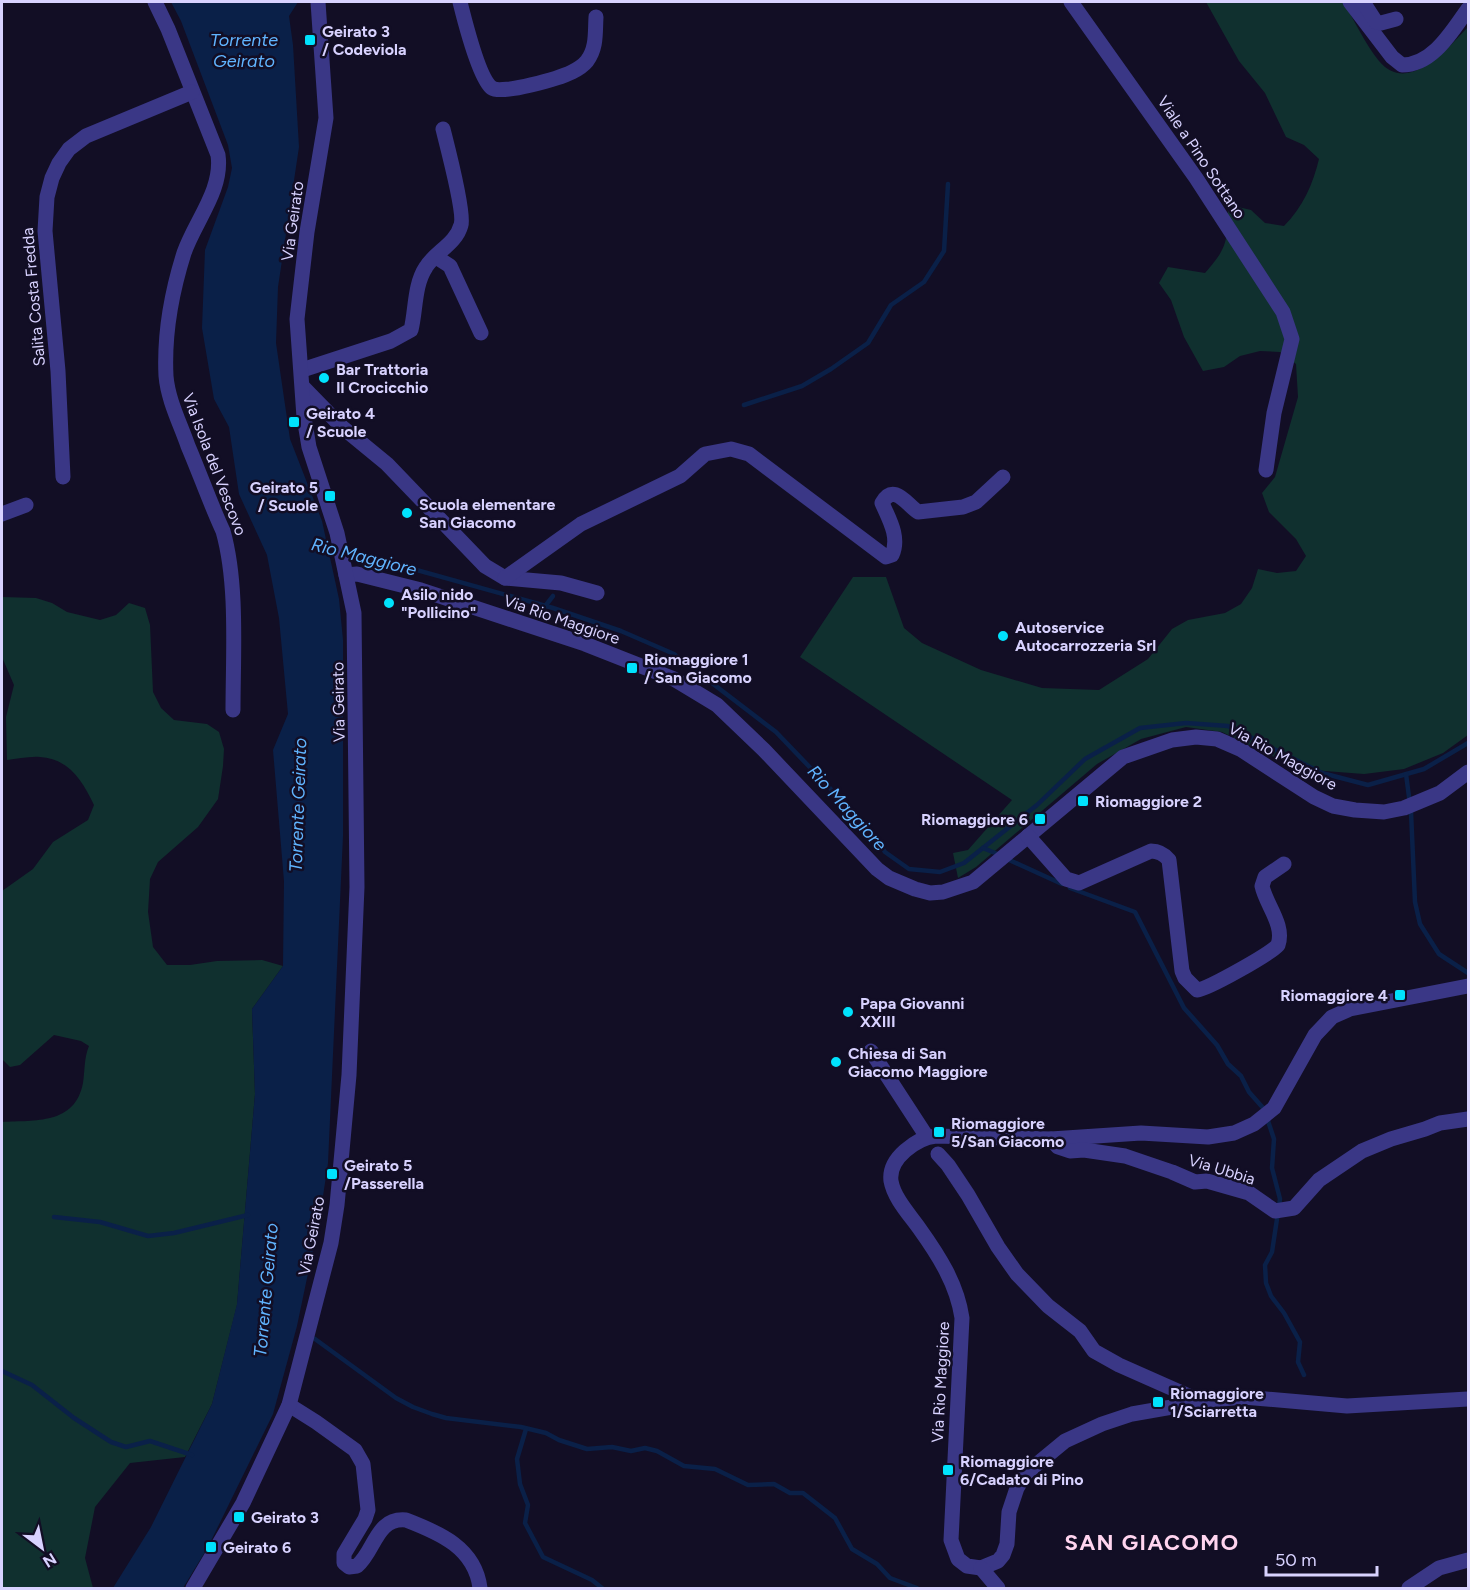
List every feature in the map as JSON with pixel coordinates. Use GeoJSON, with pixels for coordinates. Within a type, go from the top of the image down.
{"type":"FeatureCollection","features":[{"type":"Feature","properties":{"kind":"street","name":"Via Isola del Vescovo"},"geometry":{"type":"LineString","coordinates":[[155,2],[218,155],[220,168],[218,180],[197,221],[184,254],[172,303],[166,375],[169,393],[181,428],[227,546],[232,612],[233,710]]}},
{"type":"Feature","properties":{"kind":"street","name":"Via Geirato"},"geometry":{"type":"LineString","coordinates":[[194,1588],[243,1503],[289,1405],[331,1243],[338,1205],[349,1075],[357,887],[354,613],[337,533],[309,447],[304,417],[297,320],[326,118],[318,2]]}},
{"type":"Feature","properties":{"kind":"street"},"geometry":{"type":"LineString","coordinates":[[460,2],[482,74],[489,85],[498,90],[544,81],[568,74],[581,67],[594,47],[596,17]]}},
{"type":"Feature","properties":{"kind":"street","name":"Viale a Pino Sottano"},"geometry":{"type":"LineString","coordinates":[[1071,2],[1196,178],[1283,312],[1292,339],[1275,412],[1266,470]]}},
{"type":"Feature","properties":{"kind":"street"},"geometry":{"type":"LineString","coordinates":[[1350,2],[1392,57],[1402,65],[1419,63],[1446,40],[1468,9]]}},
{"type":"Feature","properties":{"kind":"street"},"geometry":{"type":"LineString","coordinates":[[1363,2],[1376,22],[1396,19]]}},
{"type":"Feature","properties":{"kind":"street","name":"Salita Costa Fredda"},"geometry":{"type":"LineString","coordinates":[[63,477],[58,371],[45,231],[47,197],[52,178],[69,149],[86,136],[192,92]]}},
{"type":"Feature","properties":{"kind":"street"},"geometry":{"type":"LineString","coordinates":[[302,370],[391,341],[411,330],[417,290],[426,267],[455,237],[462,224],[443,129]]}},
{"type":"Feature","properties":{"kind":"street"},"geometry":{"type":"LineString","coordinates":[[436,256],[450,266],[482,333]]}},
{"type":"Feature","properties":{"kind":"street"},"geometry":{"type":"LineString","coordinates":[[303,387],[342,427],[387,464],[485,566],[505,578],[561,583],[597,593]]}},
{"type":"Feature","properties":{"kind":"street"},"geometry":{"type":"LineString","coordinates":[[505,578],[581,524],[680,476],[705,454],[717,450],[731,449],[748,454],[886,557],[892,555],[896,546],[891,523],[882,503],[885,497],[900,495],[918,512],[963,507],[976,502],[1002,477]]}},
{"type":"Feature","properties":{"kind":"street"},"geometry":{"type":"LineString","coordinates":[[2,514],[26,505]]}},
{"type":"Feature","properties":{"kind":"street","name":"Via Rio Maggiore"},"geometry":{"type":"LineString","coordinates":[[346,571],[421,590],[585,644],[674,678],[717,705],[764,750],[876,869],[889,878],[930,893],[942,892],[973,882],[1123,757],[1172,740],[1196,737],[1217,739],[1240,749],[1333,806],[1355,810],[1384,812],[1404,808],[1440,793],[1468,772]]}},
{"type":"Feature","properties":{"kind":"street"},"geometry":{"type":"LineString","coordinates":[[1028,836],[1066,879],[1074,883],[1079,883],[1151,851],[1157,851],[1166,856],[1169,860],[1182,971],[1185,978],[1197,990],[1222,979],[1278,945],[1280,938],[1278,925],[1262,886],[1266,877],[1284,864]]}},
{"type":"Feature","properties":{"kind":"street"},"geometry":{"type":"LineString","coordinates":[[872,1051],[927,1137],[1051,1139],[1141,1133],[1222,1136],[1254,1124],[1272,1121],[1280,1100],[1315,1035],[1332,1017],[1350,1009],[1468,986]]}},
{"type":"Feature","properties":{"kind":"street","name":"Via Ubbia"},"geometry":{"type":"LineString","coordinates":[[1051,1139],[1063,1149],[1125,1156],[1195,1182],[1207,1181],[1249,1193],[1275,1211],[1294,1208],[1319,1180],[1362,1151],[1391,1138],[1440,1123],[1468,1119]]}},
{"type":"Feature","properties":{"kind":"street","name":"Via Rio Maggiore"},"geometry":{"type":"LineString","coordinates":[[927,1137],[910,1147],[901,1156],[892,1172],[891,1182],[899,1201],[936,1251],[952,1280],[959,1299],[962,1318],[951,1540],[962,1564],[981,1568]]}},
{"type":"Feature","properties":{"kind":"street"},"geometry":{"type":"LineString","coordinates":[[938,1154],[968,1195],[998,1247],[1030,1288],[1048,1306],[1080,1331],[1094,1351],[1119,1365],[1189,1396],[1192,1403]]}},
{"type":"Feature","properties":{"kind":"street"},"geometry":{"type":"LineString","coordinates":[[998,1588],[981,1568],[998,1561],[1003,1555],[1009,1512],[1017,1488],[1025,1474],[1065,1441],[1102,1424],[1132,1414],[1243,1397],[1347,1406],[1468,1399]]}},
{"type":"Feature","properties":{"kind":"street"},"geometry":{"type":"LineString","coordinates":[[289,1405],[355,1450],[363,1464],[368,1510],[344,1554],[344,1563],[349,1567],[357,1566],[385,1526],[399,1519],[406,1520],[450,1539],[459,1547],[477,1573],[480,1588]]}},
{"type":"Feature","properties":{"kind":"street"},"geometry":{"type":"LineString","coordinates":[[1409,1588],[1439,1568],[1468,1560]]}},
{"type":"Feature","properties":{"kind":"green space"},"geometry":{"type":"Polygon","coordinates":[[[1206,2],[1343,2],[1379,61],[1390,70],[1402,73],[1415,71],[1427,65],[1468,27],[1468,735],[1443,753],[1404,769],[1364,774],[1299,769],[1222,732],[1186,727],[1141,739],[1097,764],[976,867],[958,878],[953,853],[968,850],[1012,800],[800,657],[853,577],[886,577],[904,628],[922,643],[981,670],[1042,688],[1099,690],[1148,659],[1172,629],[1188,620],[1225,613],[1241,604],[1252,588],[1258,569],[1277,573],[1296,571],[1306,556],[1296,539],[1269,512],[1262,493],[1275,477],[1298,397],[1296,364],[1280,352],[1260,351],[1240,356],[1224,367],[1203,371],[1184,337],[1171,300],[1159,283],[1168,267],[1205,273],[1222,251],[1227,231],[1228,211],[1234,206],[1251,210],[1265,223],[1284,226],[1297,211],[1306,195],[1319,159],[1304,145],[1286,137],[1265,93],[1239,61],[1206,2]]]}},
{"type":"Feature","properties":{"kind":"green space"},"geometry":{"type":"Polygon","coordinates":[[[2,597],[36,598],[52,603],[67,612],[100,620],[116,615],[129,603],[145,608],[150,625],[153,692],[161,708],[174,720],[207,724],[219,732],[224,749],[218,799],[198,827],[158,862],[150,879],[148,912],[153,947],[167,965],[262,960],[283,966],[252,1009],[255,1094],[237,1305],[212,1404],[185,1457],[130,1463],[95,1507],[85,1558],[93,1588],[2,1588],[2,1122],[52,1118],[72,1107],[79,1097],[83,1083],[89,1046],[81,1041],[54,1035],[20,1065],[10,1067],[2,1059],[2,891],[33,869],[53,842],[88,820],[94,805],[80,780],[60,762],[36,757],[7,760],[6,717],[14,685],[2,657],[2,597]]]}},
{"type":"Feature","properties":{"kind":"water","name":"Torrente Geirato"},"geometry":{"type":"Polygon","coordinates":[[[171,2],[298,2],[289,16],[299,147],[278,287],[276,343],[290,439],[322,521],[339,599],[343,640],[343,836],[328,1163],[320,1216],[297,1326],[273,1414],[208,1547],[183,1588],[113,1588],[151,1527],[212,1404],[237,1304],[255,1094],[252,1009],[283,966],[284,881],[273,750],[288,714],[279,618],[267,555],[239,494],[229,427],[214,399],[202,328],[205,250],[228,187],[232,168],[228,145],[181,21],[171,2]]]}},
{"type":"Feature","properties":{"kind":"waterway"},"geometry":{"type":"LineString","coordinates":[[744,405],[802,386],[868,343],[891,305],[924,282],[944,251],[948,184]]}},
{"type":"Feature","properties":{"kind":"waterway","name":"Rio Maggiore"},"geometry":{"type":"LineString","coordinates":[[345,550],[553,608],[621,631],[674,654],[776,732],[869,829],[885,852],[909,869],[940,872],[964,863],[1037,805],[1085,759],[1140,728],[1186,723],[1228,726],[1322,773],[1368,785],[1424,769],[1468,743]]}},
{"type":"Feature","properties":{"kind":"waterway"},"geometry":{"type":"LineString","coordinates":[[546,605],[553,596]]}},
{"type":"Feature","properties":{"kind":"waterway"},"geometry":{"type":"LineString","coordinates":[[1406,774],[1411,812],[1415,902],[1420,924],[1439,954],[1468,973]]}},
{"type":"Feature","properties":{"kind":"waterway"},"geometry":{"type":"LineString","coordinates":[[983,848],[1000,855]]}},
{"type":"Feature","properties":{"kind":"waterway"},"geometry":{"type":"LineString","coordinates":[[1007,859],[1062,884]]}},
{"type":"Feature","properties":{"kind":"waterway"},"geometry":{"type":"LineString","coordinates":[[1070,888],[1135,912],[1184,1008],[1217,1045],[1228,1064],[1241,1076],[1249,1092],[1264,1109]]}},
{"type":"Feature","properties":{"kind":"waterway"},"geometry":{"type":"LineString","coordinates":[[1268,1121],[1274,1139],[1272,1168],[1280,1199],[1272,1252],[1265,1265],[1266,1283],[1271,1296],[1284,1313],[1300,1342],[1298,1362],[1304,1375]]}},
{"type":"Feature","properties":{"kind":"waterway"},"geometry":{"type":"LineString","coordinates":[[54,1217],[100,1222],[148,1236],[174,1233],[248,1215]]}},
{"type":"Feature","properties":{"kind":"waterway"},"geometry":{"type":"LineString","coordinates":[[315,1339],[396,1398],[432,1414],[446,1418],[521,1427],[546,1433],[587,1449],[612,1447],[631,1451],[645,1448],[657,1451],[684,1466],[715,1469],[748,1485],[774,1484],[790,1493],[803,1493],[835,1518],[852,1549],[877,1564],[890,1578],[917,1588]]}},
{"type":"Feature","properties":{"kind":"waterway"},"geometry":{"type":"LineString","coordinates":[[2,1371],[32,1385],[74,1418],[111,1442],[126,1447],[150,1441],[192,1455]]}},
{"type":"Feature","properties":{"kind":"waterway"},"geometry":{"type":"LineString","coordinates":[[526,1429],[517,1459],[520,1484],[528,1505],[525,1523],[543,1557],[592,1580],[602,1588]]}},
{"type":"Feature","properties":{"kind":"place","name":"Geirato 3 / Codeviola"},"geometry":{"type":"Point","coordinates":[310,40]}},
{"type":"Feature","properties":{"kind":"place","name":"Bar Trattoria Il Crocicchio"},"geometry":{"type":"Point","coordinates":[324,378]}},
{"type":"Feature","properties":{"kind":"place","name":"Geirato 4 / Scuole"},"geometry":{"type":"Point","coordinates":[294,422]}},
{"type":"Feature","properties":{"kind":"place","name":"Geirato 5 / Scuole"},"geometry":{"type":"Point","coordinates":[330,496]}},
{"type":"Feature","properties":{"kind":"place","name":"Scuola elementare San Giacomo"},"geometry":{"type":"Point","coordinates":[407,513]}},
{"type":"Feature","properties":{"kind":"place","name":"Asilo nido \"Pollicino\""},"geometry":{"type":"Point","coordinates":[389,603]}},
{"type":"Feature","properties":{"kind":"place","name":"Autoservice Autocarrozzeria Srl"},"geometry":{"type":"Point","coordinates":[1003,636]}},
{"type":"Feature","properties":{"kind":"place","name":"Riomaggiore 1 / San Giacomo"},"geometry":{"type":"Point","coordinates":[632,668]}},
{"type":"Feature","properties":{"kind":"place","name":"Riomaggiore 2"},"geometry":{"type":"Point","coordinates":[1083,801]}},
{"type":"Feature","properties":{"kind":"place","name":"Riomaggiore 6"},"geometry":{"type":"Point","coordinates":[1040,819]}},
{"type":"Feature","properties":{"kind":"place","name":"Riomaggiore 4"},"geometry":{"type":"Point","coordinates":[1400,995]}},
{"type":"Feature","properties":{"kind":"place","name":"Papa Giovanni XXIII"},"geometry":{"type":"Point","coordinates":[848,1012]}},
{"type":"Feature","properties":{"kind":"place","name":"Chiesa di San Giacomo Maggiore"},"geometry":{"type":"Point","coordinates":[836,1062]}},
{"type":"Feature","properties":{"kind":"place","name":"Riomaggiore 5/San Giacomo"},"geometry":{"type":"Point","coordinates":[939,1132]}},
{"type":"Feature","properties":{"kind":"place","name":"Geirato 5 /Passerella"},"geometry":{"type":"Point","coordinates":[332,1174]}},
{"type":"Feature","properties":{"kind":"place","name":"Riomaggiore 1/Sciarretta"},"geometry":{"type":"Point","coordinates":[1158,1402]}},
{"type":"Feature","properties":{"kind":"place","name":"Riomaggiore 6/Cadato di Pino"},"geometry":{"type":"Point","coordinates":[948,1470]}},
{"type":"Feature","properties":{"kind":"place","name":"Geirato 3"},"geometry":{"type":"Point","coordinates":[239,1517]}},
{"type":"Feature","properties":{"kind":"place","name":"Geirato 6"},"geometry":{"type":"Point","coordinates":[211,1547]}},
{"type":"Feature","properties":{"kind":"district","name":"SAN GIACOMO"},"geometry":{"type":"Point","coordinates":[1152,1542]}}]}
